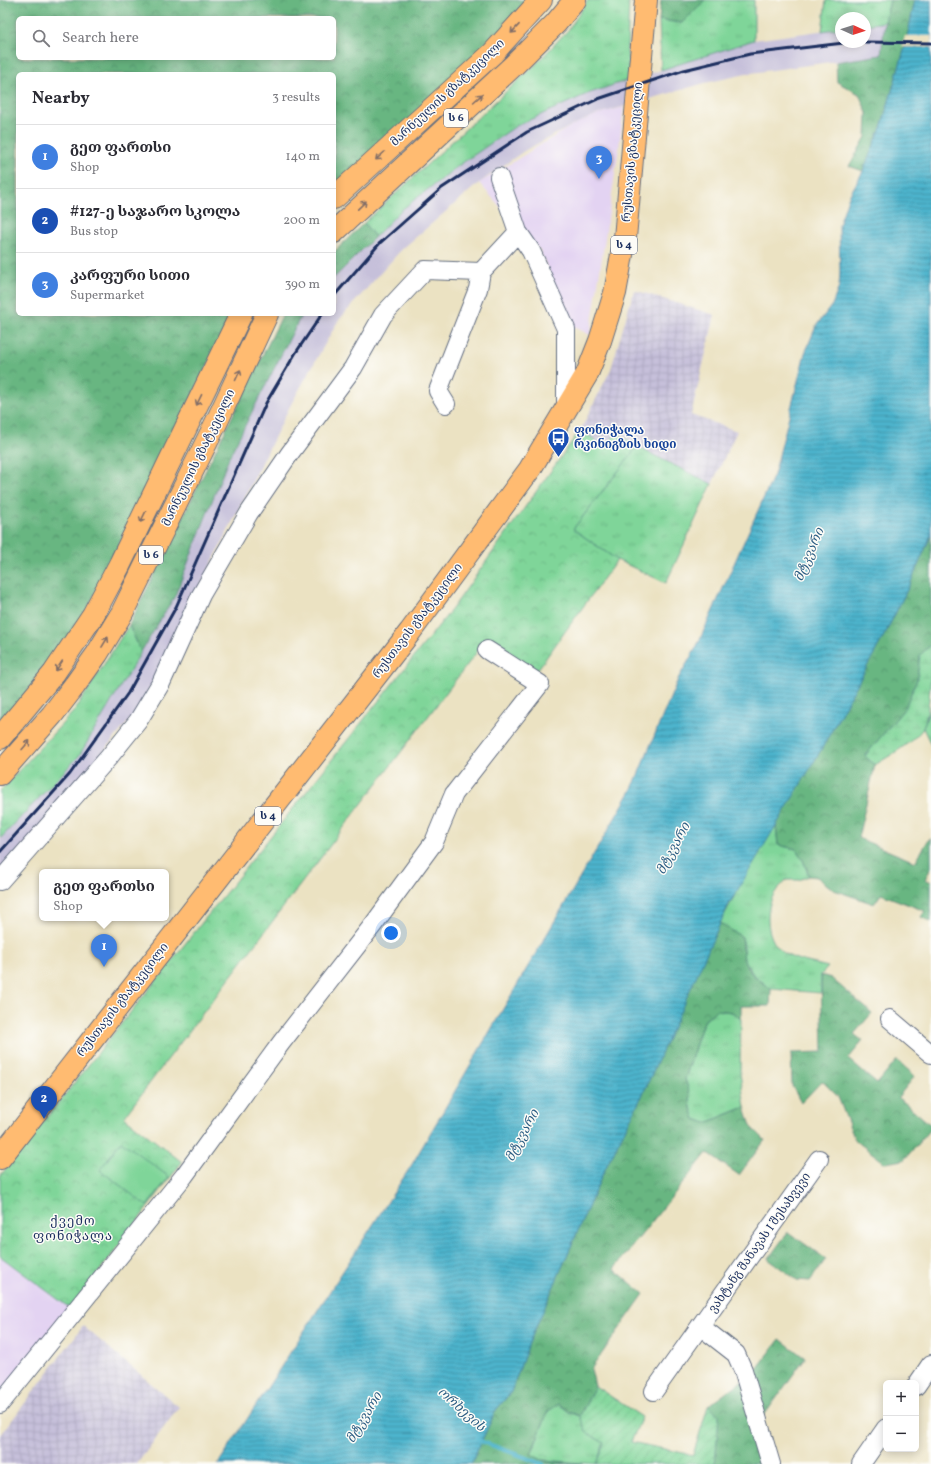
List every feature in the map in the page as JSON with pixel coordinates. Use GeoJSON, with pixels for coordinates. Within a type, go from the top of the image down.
{"type":"FeatureCollection","features":[{"type":"Feature","properties":{"kind":"highway","name":"მარნეულის გზატკეცილი"},"geometry":{"type":"LineString","coordinates":[[336,196],[493,53],[541,0]]}},
{"type":"Feature","properties":{"kind":"highway","name":"მარნეულის გზატკეცილი"},"geometry":{"type":"LineString","coordinates":[[336,230],[514,65],[556,23],[575,0]]}},
{"type":"Feature","properties":{"kind":"highway","name":"რუსთავის გზატკეცილი"},"geometry":{"type":"LineString","coordinates":[[0,1158],[410,632],[530,470],[587,374],[600,341],[615,293],[625,238],[646,0]]}},
{"type":"Feature","properties":{"kind":"highway","name":"მარნეულის გზატკეცილი"},"geometry":{"type":"LineString","coordinates":[[0,738],[54,673],[93,615],[120,564],[240,316]]}},
{"type":"Feature","properties":{"kind":"highway","name":"მარნეულის გზატკეცილი"},"geometry":{"type":"LineString","coordinates":[[0,774],[52,715],[76,685],[122,613],[211,434],[266,316]]}},
{"type":"Feature","properties":{"kind":"street"},"geometry":{"type":"LineString","coordinates":[[499,177],[518,232],[531,251],[566,329],[566,411]]}},
{"type":"Feature","properties":{"kind":"street"},"geometry":{"type":"LineString","coordinates":[[446,404],[438,391],[478,289],[481,272],[518,232]]}},
{"type":"Feature","properties":{"kind":"street"},"geometry":{"type":"LineString","coordinates":[[0,881],[109,758],[138,721],[161,683],[202,595],[249,513],[290,452],[353,368],[383,315],[425,270],[481,272]]}},
{"type":"Feature","properties":{"kind":"street"},"geometry":{"type":"LineString","coordinates":[[0,1404],[184,1176],[281,1043],[373,925],[434,842],[454,794],[540,684],[487,650]]}},
{"type":"Feature","properties":{"kind":"street"},"geometry":{"type":"LineString","coordinates":[[890,1019],[931,1054]]}},
{"type":"Feature","properties":{"kind":"street","name":"ვახტანგ შანავას I შესახვევი"},"geometry":{"type":"LineString","coordinates":[[654,1391],[819,1159]]}},
{"type":"Feature","properties":{"kind":"street"},"geometry":{"type":"LineString","coordinates":[[700,1326],[736,1354],[771,1464]]}},
{"type":"Feature","properties":{"kind":"street"},"geometry":{"type":"LineString","coordinates":[[919,1382],[931,1364]]}},
{"type":"Feature","properties":{"kind":"street"},"geometry":{"type":"LineString","coordinates":[[861,1464],[883,1432]]}},
{"type":"Feature","properties":{"kind":"shaded area"},"geometry":{"type":"Polygon","coordinates":[[[885,22],[881,55],[751,73],[705,83],[598,114],[571,126],[524,151],[479,183],[401,250],[338,321],[290,406],[140,708],[0,875],[0,839],[79,756],[175,596],[230,455],[301,316],[336,316],[336,276],[400,211],[458,166],[516,126],[587,94],[754,40],[835,29],[835,48],[871,48],[871,24],[885,22]]]}},
{"type":"Feature","properties":{"kind":"shaded area"},"geometry":{"type":"Polygon","coordinates":[[[624,107],[590,335],[571,325],[540,251],[479,183],[571,126],[598,114],[624,107]]]}},
{"type":"Feature","properties":{"kind":"shaded area"},"geometry":{"type":"Polygon","coordinates":[[[634,290],[715,315],[691,415],[737,431],[712,484],[637,447],[618,432],[605,448],[581,429],[611,369],[634,290]]]}},
{"type":"Feature","properties":{"kind":"shaded area"},"geometry":{"type":"Polygon","coordinates":[[[0,1256],[71,1309],[0,1400],[0,1256]]]}},
{"type":"Feature","properties":{"kind":"shaded area"},"geometry":{"type":"Polygon","coordinates":[[[83,1326],[179,1407],[137,1464],[0,1464],[0,1436],[83,1326]]]}},
{"type":"Feature","properties":{"kind":"green space"},"geometry":{"type":"Polygon","coordinates":[[[0,0],[527,0],[494,39],[336,190],[336,72],[16,72],[16,316],[232,316],[76,632],[0,726],[0,0]]]}},
{"type":"Feature","properties":{"kind":"green space"},"geometry":{"type":"Polygon","coordinates":[[[588,0],[629,0],[627,51],[631,79],[587,94],[516,126],[458,166],[400,211],[375,237],[364,223],[535,65],[569,29],[588,0]]]}},
{"type":"Feature","properties":{"kind":"green space"},"geometry":{"type":"Polygon","coordinates":[[[661,0],[705,0],[682,23],[659,20],[661,0]]]}},
{"type":"Feature","properties":{"kind":"green space"},"geometry":{"type":"Polygon","coordinates":[[[705,0],[754,0],[754,40],[661,70],[659,20],[682,23],[705,0]]]}},
{"type":"Feature","properties":{"kind":"green space"},"geometry":{"type":"Polygon","coordinates":[[[826,0],[890,0],[885,22],[871,24],[871,12],[835,12],[835,29],[822,31],[826,0]]]}},
{"type":"Feature","properties":{"kind":"green space"},"geometry":{"type":"Polygon","coordinates":[[[890,0],[915,0],[905,47],[881,128],[863,171],[849,166],[866,137],[867,113],[859,94],[837,82],[836,62],[881,55],[885,22],[890,0]]]}},
{"type":"Feature","properties":{"kind":"green space"},"geometry":{"type":"Polygon","coordinates":[[[364,223],[375,237],[336,276],[336,250],[364,223]]]}},
{"type":"Feature","properties":{"kind":"green space"},"geometry":{"type":"Polygon","coordinates":[[[282,316],[301,316],[230,455],[175,596],[141,652],[129,625],[282,316]]]}},
{"type":"Feature","properties":{"kind":"green space"},"geometry":{"type":"Polygon","coordinates":[[[581,429],[605,448],[617,432],[637,447],[573,529],[617,560],[530,680],[483,644],[124,1117],[182,1162],[71,1309],[0,1256],[0,1176],[452,609],[581,429]]]}},
{"type":"Feature","properties":{"kind":"green space"},"geometry":{"type":"Polygon","coordinates":[[[637,447],[712,484],[666,583],[617,560],[573,529],[637,447]]]}},
{"type":"Feature","properties":{"kind":"green space"},"geometry":{"type":"Polygon","coordinates":[[[931,535],[931,645],[920,655],[917,680],[905,708],[865,756],[875,765],[858,838],[915,862],[929,839],[931,839],[931,868],[925,879],[931,882],[931,922],[921,917],[925,911],[881,894],[874,904],[834,890],[817,877],[809,876],[803,860],[796,849],[778,845],[776,825],[821,750],[886,632],[910,584],[931,535]]]}},
{"type":"Feature","properties":{"kind":"green space"},"geometry":{"type":"Polygon","coordinates":[[[129,625],[141,652],[79,756],[0,839],[0,791],[75,710],[129,625]]]}},
{"type":"Feature","properties":{"kind":"green space"},"geometry":{"type":"Polygon","coordinates":[[[931,645],[929,701],[922,730],[906,745],[875,765],[865,756],[905,708],[917,680],[920,655],[931,645]]]}},
{"type":"Feature","properties":{"kind":"green space"},"geometry":{"type":"Polygon","coordinates":[[[931,706],[931,745],[923,728],[931,706]]]}},
{"type":"Feature","properties":{"kind":"green space"},"geometry":{"type":"Polygon","coordinates":[[[776,825],[778,845],[796,849],[803,860],[809,876],[799,880],[786,880],[775,892],[771,901],[768,917],[770,934],[778,948],[789,956],[828,967],[821,975],[821,993],[771,989],[753,974],[743,959],[744,946],[742,937],[720,923],[752,863],[776,825]]]}},
{"type":"Feature","properties":{"kind":"green space"},"geometry":{"type":"Polygon","coordinates":[[[720,923],[742,937],[745,964],[755,976],[771,989],[770,1006],[741,1006],[741,1019],[732,1012],[717,1010],[706,1018],[701,1028],[685,1079],[689,1091],[691,1108],[695,1119],[706,1123],[745,1107],[751,1126],[765,1140],[739,1175],[707,1153],[614,1269],[644,1294],[591,1369],[595,1386],[580,1416],[569,1412],[559,1404],[548,1411],[531,1454],[542,1460],[583,1464],[471,1464],[496,1410],[511,1392],[529,1343],[603,1173],[641,1098],[720,923]]]}},
{"type":"Feature","properties":{"kind":"green space"},"geometry":{"type":"Polygon","coordinates":[[[821,975],[831,978],[872,1013],[854,1034],[863,1041],[848,1059],[877,1084],[897,1060],[915,1076],[898,1097],[931,1125],[931,1128],[904,1160],[885,1163],[855,1140],[838,1097],[822,1081],[801,1103],[792,1086],[791,1053],[823,1052],[821,975]]]}},
{"type":"Feature","properties":{"kind":"green space"},"geometry":{"type":"Polygon","coordinates":[[[717,1010],[732,1012],[741,1019],[740,1073],[745,1107],[706,1123],[695,1119],[691,1108],[689,1091],[685,1079],[701,1028],[706,1018],[717,1010]]]}},
{"type":"Feature","properties":{"kind":"green space"},"geometry":{"type":"Polygon","coordinates":[[[121,1141],[169,1177],[147,1206],[100,1170],[121,1141]]]}},
{"type":"Feature","properties":{"kind":"green space"},"geometry":{"type":"Polygon","coordinates":[[[788,1232],[826,1259],[810,1281],[797,1280],[768,1259],[788,1232]]]}},
{"type":"Feature","properties":{"kind":"green space"},"geometry":{"type":"Polygon","coordinates":[[[780,1339],[805,1358],[763,1417],[750,1374],[756,1370],[780,1339]]]}},
{"type":"Feature","properties":{"kind":"green space"},"geometry":{"type":"Polygon","coordinates":[[[742,1381],[766,1464],[715,1464],[719,1415],[708,1406],[742,1381]]]}},
{"type":"Feature","properties":{"kind":"green space"},"geometry":{"type":"Polygon","coordinates":[[[595,1386],[642,1417],[631,1442],[693,1455],[708,1406],[719,1415],[715,1464],[596,1464],[604,1443],[586,1432],[580,1416],[595,1386]]]}},
{"type":"Feature","properties":{"kind":"green space"},"geometry":{"type":"Polygon","coordinates":[[[559,1404],[569,1412],[580,1416],[586,1432],[604,1443],[596,1464],[542,1460],[531,1455],[548,1411],[559,1404]]]}},
{"type":"Feature","properties":{"kind":"water","name":"მტკვარი"},"geometry":{"type":"Polygon","coordinates":[[[915,0],[931,0],[931,535],[910,584],[886,632],[821,750],[728,906],[641,1098],[603,1173],[529,1343],[511,1392],[496,1410],[471,1464],[218,1464],[411,1166],[632,789],[679,677],[696,648],[774,475],[805,353],[816,326],[832,305],[839,287],[839,225],[848,198],[863,171],[881,128],[905,47],[915,0]]]}},
{"type":"Feature","properties":{"kind":"pier"},"geometry":{"type":"Polygon","coordinates":[[[905,36],[931,36],[931,47],[902,47],[905,36]]]}},
{"type":"Feature","properties":{"kind":"waterway","name":"ორხევის"},"geometry":{"type":"LineString","coordinates":[[477,1438],[480,1441],[543,1464]]}},
{"type":"Feature","properties":{"kind":"railway"},"geometry":{"type":"LineString","coordinates":[[871,42],[931,43]]}},
{"type":"Feature","properties":{"kind":"railway"},"geometry":{"type":"LineString","coordinates":[[336,294],[380,243],[442,188],[527,132],[598,99],[684,70],[750,54],[835,44]]}},
{"type":"Feature","properties":{"kind":"railway"},"geometry":{"type":"LineString","coordinates":[[0,852],[70,774],[128,693],[176,607],[266,403],[295,354],[321,316]]}},
{"type":"Feature","properties":{"kind":"place","name":"კარფური სითი"},"geometry":{"type":"Point","coordinates":[599,179]}},
{"type":"Feature","properties":{"kind":"place","name":"ფონიჭალა რკინიგზის ხიდი"},"geometry":{"type":"Point","coordinates":[559,458]}},
{"type":"Feature","properties":{"kind":"place","name":"გეთ ფართსი"},"geometry":{"type":"Point","coordinates":[104,967]}},
{"type":"Feature","properties":{"kind":"place","name":"#127-ე საჯარო სკოლა"},"geometry":{"type":"Point","coordinates":[44,1119]}},
{"type":"Feature","properties":{"kind":"district","name":"ქვემო ფონიჭალა"},"geometry":{"type":"Point","coordinates":[73,1230]}}]}
